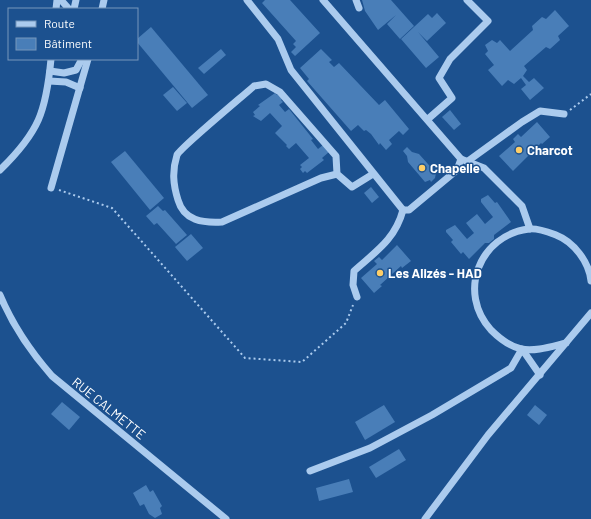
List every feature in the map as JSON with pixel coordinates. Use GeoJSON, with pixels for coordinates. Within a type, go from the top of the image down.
{"type":"FeatureCollection","features":[{"type":"Feature","properties":{"kind":"street"},"geometry":{"type":"LineString","coordinates":[[61,0],[68,8]]}},
{"type":"Feature","properties":{"kind":"street"},"geometry":{"type":"LineString","coordinates":[[247,0],[278,39],[291,70],[403,210]]}},
{"type":"Feature","properties":{"kind":"street"},"geometry":{"type":"LineString","coordinates":[[323,0],[465,160],[484,168],[522,206],[530,229]]}},
{"type":"Feature","properties":{"kind":"street"},"geometry":{"type":"LineString","coordinates":[[356,0],[359,8]]}},
{"type":"Feature","properties":{"kind":"street"},"geometry":{"type":"LineString","coordinates":[[428,119],[452,98],[439,78],[450,59],[488,22],[468,0]]}},
{"type":"Feature","properties":{"kind":"street"},"geometry":{"type":"LineString","coordinates":[[0,170],[21,148],[38,124],[46,103],[51,60]]}},
{"type":"Feature","properties":{"kind":"street"},"geometry":{"type":"LineString","coordinates":[[50,71],[64,73],[76,70],[81,60]]}},
{"type":"Feature","properties":{"kind":"street"},"geometry":{"type":"LineString","coordinates":[[51,188],[88,60]]}},
{"type":"Feature","properties":{"kind":"street"},"geometry":{"type":"LineString","coordinates":[[49,81],[66,82],[80,88]]}},
{"type":"Feature","properties":{"kind":"street"},"geometry":{"type":"LineString","coordinates":[[337,174],[321,178],[222,222],[206,223],[187,217],[179,205],[172,181],[178,154],[254,86],[266,84],[280,92],[336,156],[337,174],[352,187],[373,174]]}},
{"type":"Feature","properties":{"kind":"street"},"geometry":{"type":"LineString","coordinates":[[403,210],[409,210],[457,170],[465,160],[540,111],[564,114]]}},
{"type":"Feature","properties":{"kind":"street"},"geometry":{"type":"LineString","coordinates":[[357,297],[353,285],[354,271],[387,242],[398,227],[403,210]]}},
{"type":"Feature","properties":{"kind":"street"},"geometry":{"type":"LineString","coordinates":[[566,343],[547,348],[522,349],[501,340],[483,320],[475,302],[474,278],[483,256],[497,243],[513,234],[530,229],[544,230],[562,237],[583,256],[589,269],[591,281]]}},
{"type":"Feature","properties":{"kind":"street","name":"RUE CALMETTE"},"geometry":{"type":"LineString","coordinates":[[0,295],[20,335],[31,352],[52,376],[226,519]]}},
{"type":"Feature","properties":{"kind":"street"},"geometry":{"type":"LineString","coordinates":[[425,519],[488,436],[591,313]]}},
{"type":"Feature","properties":{"kind":"street"},"geometry":{"type":"LineString","coordinates":[[522,349],[540,375]]}},
{"type":"Feature","properties":{"kind":"street"},"geometry":{"type":"LineString","coordinates":[[310,471],[370,448],[432,415],[511,368],[522,349]]}},
{"type":"Feature","properties":{"kind":"path"},"geometry":{"type":"LineString","coordinates":[[564,114],[591,94]]}},
{"type":"Feature","properties":{"kind":"path"},"geometry":{"type":"LineString","coordinates":[[51,188],[112,208],[244,358],[302,362],[346,323],[357,297]]}},
{"type":"Feature","properties":{"kind":"building"},"geometry":{"type":"Polygon","coordinates":[[[265,0],[290,0],[320,33],[295,56],[291,52],[296,47],[293,44],[296,41],[262,3],[265,0]]]}},
{"type":"Feature","properties":{"kind":"building"},"geometry":{"type":"Polygon","coordinates":[[[362,0],[391,0],[414,26],[400,39],[387,24],[396,15],[378,30],[365,11],[362,0]]]}},
{"type":"Feature","properties":{"kind":"building"},"geometry":{"type":"Polygon","coordinates":[[[555,10],[569,26],[558,36],[560,40],[550,49],[546,47],[524,66],[527,70],[523,76],[529,82],[534,78],[544,88],[530,100],[521,89],[526,85],[521,78],[514,84],[508,80],[502,86],[488,70],[494,65],[485,54],[488,51],[485,45],[492,40],[497,43],[500,40],[510,51],[533,30],[532,26],[542,17],[546,19],[555,10]]]}},
{"type":"Feature","properties":{"kind":"building"},"geometry":{"type":"Polygon","coordinates":[[[437,13],[446,23],[427,41],[418,32],[439,57],[426,68],[401,39],[428,14],[432,18],[437,13]]]}},
{"type":"Feature","properties":{"kind":"building"},"geometry":{"type":"Polygon","coordinates":[[[151,27],[208,95],[192,108],[138,43],[138,38],[151,27]]]}},
{"type":"Feature","properties":{"kind":"building"},"geometry":{"type":"Polygon","coordinates":[[[221,49],[226,55],[204,74],[198,68],[221,49]]]}},
{"type":"Feature","properties":{"kind":"building"},"geometry":{"type":"Polygon","coordinates":[[[321,49],[332,60],[329,62],[334,67],[339,63],[379,105],[385,100],[409,129],[403,135],[399,131],[389,140],[392,144],[386,150],[380,143],[379,145],[371,134],[366,130],[364,131],[358,125],[351,131],[307,81],[309,79],[300,68],[321,49]]]}},
{"type":"Feature","properties":{"kind":"building"},"geometry":{"type":"Polygon","coordinates":[[[173,87],[187,103],[177,111],[163,95],[173,87]]]}},
{"type":"Feature","properties":{"kind":"building"},"geometry":{"type":"Polygon","coordinates":[[[275,93],[277,95],[279,93],[283,98],[281,100],[283,102],[279,105],[285,112],[289,109],[313,139],[311,140],[318,149],[323,145],[329,152],[322,158],[324,160],[307,173],[305,171],[303,173],[300,169],[302,167],[300,165],[309,158],[296,143],[289,149],[286,146],[287,145],[275,133],[282,126],[270,113],[261,121],[253,116],[255,115],[253,112],[260,106],[258,105],[275,93]]]}},
{"type":"Feature","properties":{"kind":"building"},"geometry":{"type":"Polygon","coordinates":[[[450,110],[461,124],[454,130],[442,117],[450,110]]]}},
{"type":"Feature","properties":{"kind":"building","name":"Charcot"},"geometry":{"type":"Polygon","coordinates":[[[537,122],[550,137],[542,144],[541,143],[513,171],[499,156],[515,142],[513,139],[518,134],[521,137],[537,122]]]}},
{"type":"Feature","properties":{"kind":"building","name":"Chapelle"},"geometry":{"type":"Polygon","coordinates":[[[407,147],[412,152],[419,154],[436,173],[435,178],[431,182],[430,180],[425,182],[408,162],[407,156],[403,151],[407,147]]]}},
{"type":"Feature","properties":{"kind":"building"},"geometry":{"type":"Polygon","coordinates":[[[125,151],[164,198],[150,210],[111,162],[125,151]]]}},
{"type":"Feature","properties":{"kind":"building"},"geometry":{"type":"Polygon","coordinates":[[[371,187],[379,197],[372,203],[364,193],[371,187]]]}},
{"type":"Feature","properties":{"kind":"building"},"geometry":{"type":"Polygon","coordinates":[[[488,195],[495,203],[497,202],[511,222],[494,235],[494,239],[489,243],[485,243],[469,259],[463,252],[461,254],[451,242],[453,240],[446,230],[455,225],[467,239],[474,233],[466,223],[477,214],[485,224],[493,217],[481,202],[481,199],[488,195]]]}},
{"type":"Feature","properties":{"kind":"building"},"geometry":{"type":"Polygon","coordinates":[[[158,206],[163,211],[165,210],[187,235],[176,244],[157,223],[154,225],[146,216],[158,206]]]}},
{"type":"Feature","properties":{"kind":"building"},"geometry":{"type":"Polygon","coordinates":[[[191,234],[203,248],[187,261],[175,247],[191,234]]]}},
{"type":"Feature","properties":{"kind":"building","name":"Les Alizés - HAD"},"geometry":{"type":"Polygon","coordinates":[[[397,245],[411,261],[402,268],[401,266],[380,285],[382,286],[374,293],[361,278],[377,264],[374,261],[379,257],[382,260],[397,245]]]}},
{"type":"Feature","properties":{"kind":"building"},"geometry":{"type":"Polygon","coordinates":[[[62,402],[80,417],[69,430],[51,414],[62,402]]]}},
{"type":"Feature","properties":{"kind":"building"},"geometry":{"type":"Polygon","coordinates":[[[384,405],[395,422],[365,440],[355,422],[384,405]]]}},
{"type":"Feature","properties":{"kind":"building"},"geometry":{"type":"Polygon","coordinates":[[[535,405],[547,415],[539,425],[527,415],[535,405]]]}},
{"type":"Feature","properties":{"kind":"building"},"geometry":{"type":"Polygon","coordinates":[[[399,449],[406,460],[376,478],[369,467],[399,449]]]}},
{"type":"Feature","properties":{"kind":"building"},"geometry":{"type":"Polygon","coordinates":[[[349,479],[353,492],[319,501],[316,488],[349,479]]]}},
{"type":"Feature","properties":{"kind":"building"},"geometry":{"type":"Polygon","coordinates":[[[146,485],[150,492],[153,490],[162,506],[160,508],[162,514],[155,518],[149,514],[144,504],[140,506],[133,493],[146,485]]]}},
{"type":"Feature","properties":{"kind":"place","name":"Charcot"},"geometry":{"type":"Point","coordinates":[519,150]}},
{"type":"Feature","properties":{"kind":"place","name":"Chapelle"},"geometry":{"type":"Point","coordinates":[422,168]}},
{"type":"Feature","properties":{"kind":"place","name":"Les Alizés - HAD"},"geometry":{"type":"Point","coordinates":[380,273]}}]}
